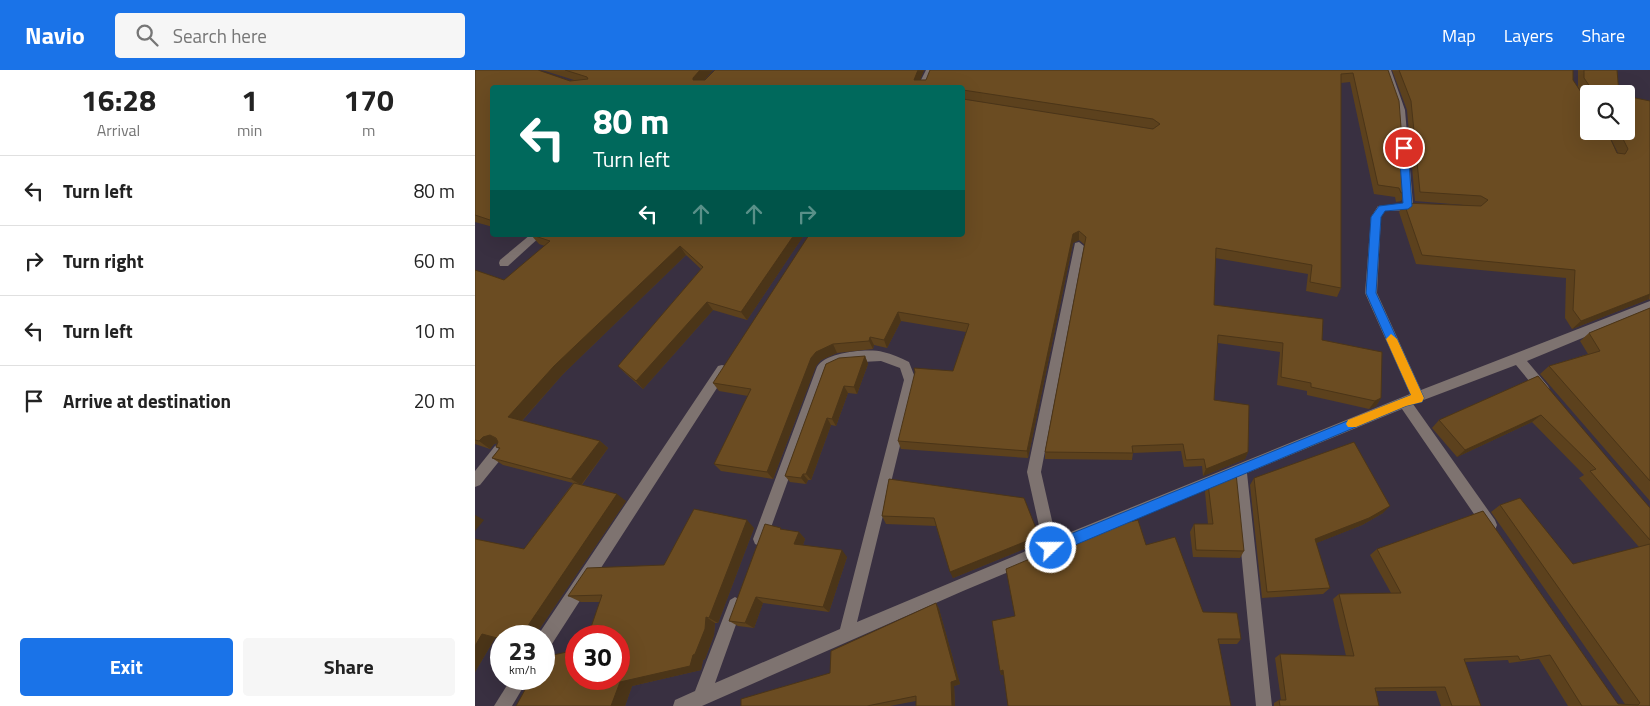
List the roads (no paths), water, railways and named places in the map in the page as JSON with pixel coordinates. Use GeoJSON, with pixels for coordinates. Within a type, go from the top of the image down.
{"type":"FeatureCollection","features":[{"type":"Feature","properties":{"kind":"street"},"geometry":{"type":"LineString","coordinates":[[922,85],[930,70]]}},
{"type":"Feature","properties":{"kind":"street"},"geometry":{"type":"LineString","coordinates":[[1387,70],[1401,110],[1408,206]]}},
{"type":"Feature","properties":{"kind":"street"},"geometry":{"type":"LineString","coordinates":[[1427,207],[1382,208],[1376,217],[1371,293],[1411,400],[1499,537]]}},
{"type":"Feature","properties":{"kind":"street"},"geometry":{"type":"LineString","coordinates":[[504,264],[535,237]]}},
{"type":"Feature","properties":{"kind":"street"},"geometry":{"type":"LineString","coordinates":[[1051,548],[1034,472],[1079,246]]}},
{"type":"Feature","properties":{"kind":"street"},"geometry":{"type":"LineString","coordinates":[[681,706],[1239,470],[1650,305]]}},
{"type":"Feature","properties":{"kind":"street"},"geometry":{"type":"LineString","coordinates":[[555,625],[731,355]]}},
{"type":"Feature","properties":{"kind":"street"},"geometry":{"type":"LineString","coordinates":[[755,551],[823,367],[840,358],[882,356],[905,365],[909,380],[846,635]]}},
{"type":"Feature","properties":{"kind":"street"},"geometry":{"type":"LineString","coordinates":[[1518,359],[1555,403]]}},
{"type":"Feature","properties":{"kind":"street"},"geometry":{"type":"LineString","coordinates":[[475,481],[500,450]]}},
{"type":"Feature","properties":{"kind":"street"},"geometry":{"type":"LineString","coordinates":[[1239,470],[1264,706]]}},
{"type":"Feature","properties":{"kind":"street"},"geometry":{"type":"LineString","coordinates":[[701,698],[739,596]]}},
{"type":"Feature","properties":{"kind":"street"},"geometry":{"type":"LineString","coordinates":[[502,706],[513,690]]}}]}
